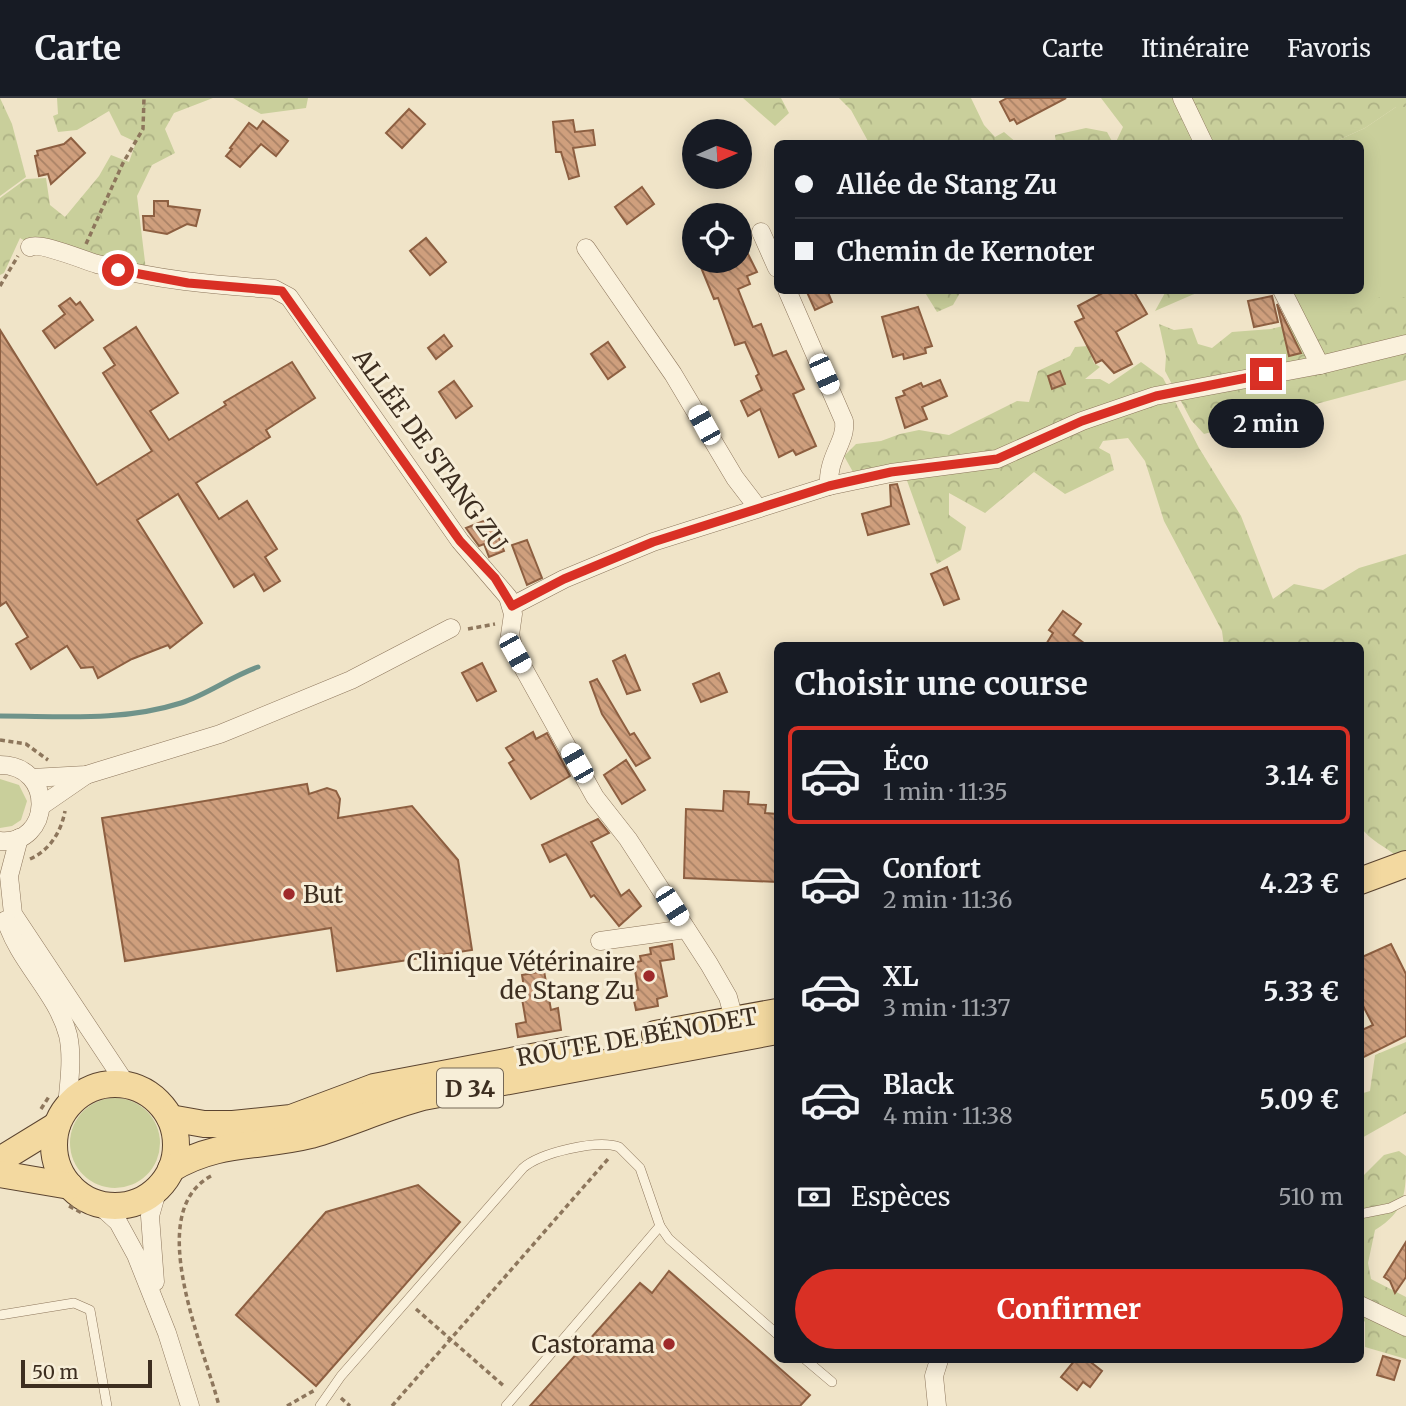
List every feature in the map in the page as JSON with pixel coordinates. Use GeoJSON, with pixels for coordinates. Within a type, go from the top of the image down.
{"type":"FeatureCollection","features":[{"type":"Feature","properties":{"kind":"main road"},"geometry":{"type":"LineString","coordinates":[[1364,880],[1406,864]]}},
{"type":"Feature","properties":{"kind":"main road"},"geometry":{"type":"LineString","coordinates":[[1364,899],[1406,883]]}},
{"type":"Feature","properties":{"kind":"main road","name":"ROUTE DE BÉNODET"},"geometry":{"type":"LineString","coordinates":[[170,1118],[204,1124],[233,1124],[291,1118],[374,1087],[734,1019],[773,1025]]}},
{"type":"Feature","properties":{"kind":"main road","name":"ROUTE DE BÉNODET"},"geometry":{"type":"LineString","coordinates":[[93,1210],[130,1204],[201,1152],[298,1138],[397,1104],[773,1025]]}},
{"type":"Feature","properties":{"kind":"main road"},"geometry":{"type":"LineString","coordinates":[[0,1160],[62,1116],[93,1087],[126,1084],[152,1096],[170,1118],[176,1135],[176,1152],[165,1179]]}},
{"type":"Feature","properties":{"kind":"main road"},"geometry":{"type":"LineString","coordinates":[[62,1116],[55,1157],[67,1194]]}},
{"type":"Feature","properties":{"kind":"main road"},"geometry":{"type":"LineString","coordinates":[[0,1174],[67,1194],[93,1210]]}},
{"type":"Feature","properties":{"kind":"street"},"geometry":{"type":"LineString","coordinates":[[1182,98],[1202,140]]}},
{"type":"Feature","properties":{"kind":"street"},"geometry":{"type":"LineString","coordinates":[[761,232],[774,261]]}},
{"type":"Feature","properties":{"kind":"street","name":"ALLÉE DE STANG ZU"},"geometry":{"type":"LineString","coordinates":[[30,247],[40,245],[79,259],[165,280],[282,291],[460,541],[495,578],[512,606]]}},
{"type":"Feature","properties":{"kind":"street"},"geometry":{"type":"LineString","coordinates":[[586,248],[673,374],[735,478],[758,508]]}},
{"type":"Feature","properties":{"kind":"street"},"geometry":{"type":"LineString","coordinates":[[789,294],[844,421],[844,432],[830,464],[829,486]]}},
{"type":"Feature","properties":{"kind":"street"},"geometry":{"type":"LineString","coordinates":[[1284,294],[1320,365]]}},
{"type":"Feature","properties":{"kind":"street"},"geometry":{"type":"LineString","coordinates":[[624,1058],[648,1044],[728,1029],[734,1019],[723,988],[628,839],[595,797],[515,653],[509,629],[513,617],[512,606],[564,579],[622,554],[829,486],[891,472],[997,459],[1082,421],[1156,396],[1320,365],[1406,344]]}},
{"type":"Feature","properties":{"kind":"street"},"geometry":{"type":"LineString","coordinates":[[32,778],[86,775],[220,734],[351,680],[451,628]]}},
{"type":"Feature","properties":{"kind":"street"},"geometry":{"type":"LineString","coordinates":[[0,764],[15,766],[32,778],[40,792],[41,806],[37,822],[19,838],[0,841]]}},
{"type":"Feature","properties":{"kind":"street"},"geometry":{"type":"LineString","coordinates":[[41,806],[86,775]]}},
{"type":"Feature","properties":{"kind":"street"},"geometry":{"type":"LineString","coordinates":[[19,838],[9,876],[13,914],[126,1084]]}},
{"type":"Feature","properties":{"kind":"street"},"geometry":{"type":"LineString","coordinates":[[0,895],[14,941],[55,1006],[68,1034],[62,1116]]}},
{"type":"Feature","properties":{"kind":"street"},"geometry":{"type":"LineString","coordinates":[[600,941],[686,929]]}},
{"type":"Feature","properties":{"kind":"street"},"geometry":{"type":"LineString","coordinates":[[165,1179],[150,1216],[150,1249],[167,1333]]}},
{"type":"Feature","properties":{"kind":"street"},"geometry":{"type":"LineString","coordinates":[[93,1210],[124,1230],[167,1333],[190,1406]]}},
{"type":"Feature","properties":{"kind":"street"},"geometry":{"type":"LineString","coordinates":[[1364,1307],[1406,1326]]}},
{"type":"Feature","properties":{"kind":"street"},"geometry":{"type":"LineString","coordinates":[[937,1406],[934,1376],[938,1363]]}},
{"type":"Feature","properties":{"kind":"lane"},"geometry":{"type":"LineString","coordinates":[[320,1406],[341,1376],[530,1162],[581,1147],[619,1147],[640,1168],[660,1226],[669,1239],[774,1331]]}},
{"type":"Feature","properties":{"kind":"lane"},"geometry":{"type":"LineString","coordinates":[[1364,1213],[1390,1208],[1406,1200]]}},
{"type":"Feature","properties":{"kind":"lane"},"geometry":{"type":"LineString","coordinates":[[506,1406],[660,1226]]}},
{"type":"Feature","properties":{"kind":"lane"},"geometry":{"type":"LineString","coordinates":[[0,1315],[74,1303],[90,1310],[107,1406]]}},
{"type":"Feature","properties":{"kind":"lane"},"geometry":{"type":"LineString","coordinates":[[810,1363],[832,1382]]}},
{"type":"Feature","properties":{"kind":"path"},"geometry":{"type":"LineString","coordinates":[[79,259],[123,163],[143,129],[144,98]]}},
{"type":"Feature","properties":{"kind":"path"},"geometry":{"type":"LineString","coordinates":[[0,286],[7,279],[13,262],[30,247]]}},
{"type":"Feature","properties":{"kind":"path"},"geometry":{"type":"LineString","coordinates":[[451,628],[457,632],[494,624],[509,629]]}},
{"type":"Feature","properties":{"kind":"path"},"geometry":{"type":"LineString","coordinates":[[219,1406],[183,1278],[177,1234],[183,1207],[201,1181],[224,1167],[226,1147]]}},
{"type":"Feature","properties":{"kind":"path"},"geometry":{"type":"LineString","coordinates":[[392,1406],[619,1147]]}},
{"type":"Feature","properties":{"kind":"path"},"geometry":{"type":"LineString","coordinates":[[67,1194],[93,1210]]}},
{"type":"Feature","properties":{"kind":"path"},"geometry":{"type":"LineString","coordinates":[[407,1301],[515,1395]]}},
{"type":"Feature","properties":{"kind":"path"},"geometry":{"type":"LineString","coordinates":[[287,1406],[324,1384]]}},
{"type":"Feature","properties":{"kind":"green space"},"geometry":{"type":"Polygon","coordinates":[[[0,98],[12,124],[26,177],[0,196],[0,98]]]}},
{"type":"Feature","properties":{"kind":"green space"},"geometry":{"type":"Polygon","coordinates":[[[57,98],[213,98],[174,113],[165,129],[175,153],[152,165],[137,196],[146,270],[101,257],[83,269],[53,257],[20,238],[4,273],[0,275],[0,198],[26,179],[46,178],[50,205],[65,217],[99,176],[111,155],[129,162],[136,142],[121,135],[109,111],[77,130],[58,132],[53,116],[58,114],[57,98]]]}},
{"type":"Feature","properties":{"kind":"green space"},"geometry":{"type":"Polygon","coordinates":[[[233,98],[308,98],[306,108],[261,114],[233,98]]]}},
{"type":"Feature","properties":{"kind":"green space"},"geometry":{"type":"Polygon","coordinates":[[[743,98],[781,98],[789,113],[775,126],[743,98]]]}},
{"type":"Feature","properties":{"kind":"green space"},"geometry":{"type":"Polygon","coordinates":[[[839,98],[971,98],[984,125],[995,137],[1004,132],[1013,140],[867,140],[851,110],[839,98]]]}},
{"type":"Feature","properties":{"kind":"green space"},"geometry":{"type":"Polygon","coordinates":[[[1101,98],[1406,98],[1406,107],[1396,107],[1365,128],[1339,140],[1117,140],[1123,127],[1101,98]]]}},
{"type":"Feature","properties":{"kind":"green space"},"geometry":{"type":"Polygon","coordinates":[[[1396,107],[1406,107],[1406,315],[1310,347],[1289,294],[1364,294],[1364,140],[1339,140],[1365,128],[1396,107]]]}},
{"type":"Feature","properties":{"kind":"green space"},"geometry":{"type":"Polygon","coordinates":[[[1086,128],[1107,132],[1111,140],[1056,140],[1055,135],[1086,128]]]}},
{"type":"Feature","properties":{"kind":"green space"},"geometry":{"type":"Polygon","coordinates":[[[926,294],[959,294],[953,305],[937,312],[926,294]]]}},
{"type":"Feature","properties":{"kind":"green space"},"geometry":{"type":"Polygon","coordinates":[[[1164,294],[1194,294],[1155,311],[1164,294]]]}},
{"type":"Feature","properties":{"kind":"green space"},"geometry":{"type":"Polygon","coordinates":[[[1380,297],[1406,297],[1406,380],[1204,434],[1191,420],[1165,371],[1166,356],[1159,324],[1174,330],[1192,328],[1198,344],[1212,348],[1232,332],[1271,329],[1353,308],[1380,297]]]}},
{"type":"Feature","properties":{"kind":"green space"},"geometry":{"type":"Polygon","coordinates":[[[1088,346],[1094,363],[1100,367],[1085,379],[1100,379],[1109,384],[1141,362],[1163,378],[1199,448],[1241,516],[1273,599],[1294,584],[1323,590],[1359,568],[1406,554],[1406,856],[1399,858],[1364,831],[1364,642],[1223,642],[1222,631],[1164,521],[1145,461],[1128,438],[1103,441],[1099,448],[1110,454],[1114,470],[1065,494],[1034,472],[985,513],[949,493],[949,515],[966,527],[961,550],[937,564],[905,475],[853,472],[844,456],[856,444],[881,441],[919,430],[949,435],[1017,401],[1029,402],[1038,371],[1070,356],[1075,347],[1088,346]]]}},
{"type":"Feature","properties":{"kind":"green space"},"geometry":{"type":"Polygon","coordinates":[[[0,779],[19,785],[27,801],[21,820],[12,826],[0,828],[0,779]]]}},
{"type":"Feature","properties":{"kind":"green space"},"geometry":{"type":"Polygon","coordinates":[[[1406,1042],[1406,1113],[1364,1137],[1364,1093],[1370,1091],[1375,1055],[1406,1042]]]}},
{"type":"Feature","properties":{"kind":"green space"},"geometry":{"type":"Polygon","coordinates":[[[115,1098],[132,1102],[147,1111],[156,1126],[160,1143],[156,1160],[147,1175],[132,1184],[115,1188],[98,1184],[83,1175],[74,1160],[70,1143],[74,1126],[83,1111],[98,1102],[115,1098]]]}},
{"type":"Feature","properties":{"kind":"green space"},"geometry":{"type":"Polygon","coordinates":[[[1399,1151],[1406,1156],[1406,1181],[1402,1200],[1393,1216],[1375,1230],[1368,1263],[1371,1279],[1406,1297],[1406,1359],[1365,1347],[1364,1175],[1384,1155],[1399,1151]]]}},
{"type":"Feature","properties":{"kind":"building"},"geometry":{"type":"Polygon","coordinates":[[[1007,98],[1066,98],[1017,124],[1014,119],[1010,121],[1000,102],[1007,98]]]}},
{"type":"Feature","properties":{"kind":"building"},"geometry":{"type":"Polygon","coordinates":[[[409,109],[425,124],[402,148],[386,133],[409,109]]]}},
{"type":"Feature","properties":{"kind":"building"},"geometry":{"type":"Polygon","coordinates":[[[573,120],[575,132],[593,130],[595,145],[573,148],[579,176],[569,179],[561,152],[556,152],[553,122],[573,120]]]}},
{"type":"Feature","properties":{"kind":"building"},"geometry":{"type":"Polygon","coordinates":[[[263,121],[288,141],[276,156],[261,144],[240,167],[226,156],[232,149],[230,148],[249,123],[257,129],[263,121]]]}},
{"type":"Feature","properties":{"kind":"building"},"geometry":{"type":"Polygon","coordinates":[[[71,138],[85,153],[51,184],[48,174],[39,176],[35,156],[38,155],[37,151],[64,144],[71,138]]]}},
{"type":"Feature","properties":{"kind":"building"},"geometry":{"type":"Polygon","coordinates":[[[642,187],[654,204],[627,224],[615,207],[642,187]]]}},
{"type":"Feature","properties":{"kind":"building"},"geometry":{"type":"Polygon","coordinates":[[[154,201],[168,201],[168,206],[200,210],[196,226],[187,224],[167,234],[144,230],[143,216],[154,216],[154,201]]]}},
{"type":"Feature","properties":{"kind":"building"},"geometry":{"type":"Polygon","coordinates":[[[426,238],[446,262],[430,275],[410,251],[426,238]]]}},
{"type":"Feature","properties":{"kind":"building"},"geometry":{"type":"Polygon","coordinates":[[[752,262],[757,272],[747,276],[750,284],[738,289],[753,327],[761,324],[773,356],[786,351],[804,389],[793,394],[816,446],[796,455],[793,450],[779,457],[760,409],[748,416],[741,401],[762,390],[756,376],[759,374],[745,342],[735,345],[718,298],[714,299],[703,273],[752,273],[752,262]]]}},
{"type":"Feature","properties":{"kind":"building"},"geometry":{"type":"Polygon","coordinates":[[[808,294],[829,294],[832,302],[815,310],[808,294]]]}},
{"type":"Feature","properties":{"kind":"building"},"geometry":{"type":"Polygon","coordinates":[[[1100,294],[1135,294],[1147,314],[1116,332],[1132,364],[1114,373],[1102,360],[1096,363],[1075,322],[1084,318],[1078,306],[1100,294]]]}},
{"type":"Feature","properties":{"kind":"building"},"geometry":{"type":"Polygon","coordinates":[[[1272,296],[1278,322],[1254,327],[1248,301],[1272,296]]]}},
{"type":"Feature","properties":{"kind":"building"},"geometry":{"type":"Polygon","coordinates":[[[70,298],[76,305],[80,302],[93,320],[55,348],[43,331],[65,314],[59,306],[70,298]]]}},
{"type":"Feature","properties":{"kind":"building"},"geometry":{"type":"Polygon","coordinates":[[[1277,304],[1301,353],[1289,356],[1277,304]]]}},
{"type":"Feature","properties":{"kind":"building"},"geometry":{"type":"Polygon","coordinates":[[[918,307],[932,346],[925,348],[926,353],[904,359],[903,354],[893,357],[882,317],[918,307]]]}},
{"type":"Feature","properties":{"kind":"building"},"geometry":{"type":"Polygon","coordinates":[[[136,327],[178,393],[150,411],[169,440],[226,405],[224,402],[292,362],[315,398],[266,430],[270,437],[196,483],[219,519],[247,501],[277,549],[265,557],[280,581],[264,591],[254,574],[234,587],[178,494],[137,520],[202,623],[170,648],[168,645],[132,659],[98,678],[93,667],[81,668],[67,646],[31,669],[16,644],[28,637],[6,602],[0,606],[0,330],[97,485],[152,451],[103,373],[115,365],[104,348],[136,327]]]}},
{"type":"Feature","properties":{"kind":"building"},"geometry":{"type":"Polygon","coordinates":[[[444,335],[452,346],[436,359],[428,348],[444,335]]]}},
{"type":"Feature","properties":{"kind":"building"},"geometry":{"type":"Polygon","coordinates":[[[608,342],[625,367],[608,379],[591,354],[608,342]]]}},
{"type":"Feature","properties":{"kind":"building"},"geometry":{"type":"Polygon","coordinates":[[[1060,371],[1065,384],[1052,389],[1048,376],[1060,371]]]}},
{"type":"Feature","properties":{"kind":"building"},"geometry":{"type":"Polygon","coordinates":[[[940,380],[947,396],[922,407],[927,419],[905,428],[896,398],[905,395],[903,391],[921,383],[923,387],[940,380]]]}},
{"type":"Feature","properties":{"kind":"building"},"geometry":{"type":"Polygon","coordinates":[[[454,381],[472,406],[456,418],[439,392],[454,381]]]}},
{"type":"Feature","properties":{"kind":"building"},"geometry":{"type":"Polygon","coordinates":[[[897,484],[909,524],[868,535],[862,514],[891,506],[890,485],[897,484]]]}},
{"type":"Feature","properties":{"kind":"building"},"geometry":{"type":"Polygon","coordinates":[[[491,518],[504,551],[489,557],[484,544],[479,546],[466,528],[491,518]]]}},
{"type":"Feature","properties":{"kind":"building"},"geometry":{"type":"Polygon","coordinates":[[[527,540],[542,578],[527,585],[512,545],[527,540]]]}},
{"type":"Feature","properties":{"kind":"building"},"geometry":{"type":"Polygon","coordinates":[[[947,567],[959,599],[944,605],[931,574],[947,567]]]}},
{"type":"Feature","properties":{"kind":"building"},"geometry":{"type":"Polygon","coordinates":[[[1063,611],[1081,624],[1073,635],[1083,642],[1047,642],[1053,633],[1049,630],[1063,611]]]}},
{"type":"Feature","properties":{"kind":"building"},"geometry":{"type":"Polygon","coordinates":[[[625,655],[640,690],[627,694],[613,661],[625,655]]]}},
{"type":"Feature","properties":{"kind":"building"},"geometry":{"type":"Polygon","coordinates":[[[482,663],[496,691],[477,701],[462,673],[482,663]]]}},
{"type":"Feature","properties":{"kind":"building"},"geometry":{"type":"Polygon","coordinates":[[[719,673],[727,692],[701,702],[693,684],[719,673]]]}},
{"type":"Feature","properties":{"kind":"building"},"geometry":{"type":"Polygon","coordinates":[[[597,679],[630,735],[634,733],[650,758],[636,766],[602,714],[590,682],[597,679]]]}},
{"type":"Feature","properties":{"kind":"building"},"geometry":{"type":"Polygon","coordinates":[[[533,732],[536,739],[547,733],[570,776],[531,799],[509,763],[514,760],[506,748],[533,732]]]}},
{"type":"Feature","properties":{"kind":"building"},"geometry":{"type":"Polygon","coordinates":[[[626,760],[645,790],[622,804],[604,775],[626,760]]]}},
{"type":"Feature","properties":{"kind":"building","name":"But"},"geometry":{"type":"Polygon","coordinates":[[[307,784],[309,794],[327,788],[336,791],[340,799],[338,818],[412,806],[458,860],[472,950],[337,971],[331,928],[125,961],[102,818],[307,784]]]}},
{"type":"Feature","properties":{"kind":"building"},"geometry":{"type":"Polygon","coordinates":[[[724,791],[749,792],[748,804],[766,805],[765,813],[774,814],[774,882],[684,878],[686,809],[723,811],[724,791]]]}},
{"type":"Feature","properties":{"kind":"building"},"geometry":{"type":"Polygon","coordinates":[[[598,819],[609,833],[591,842],[621,896],[629,890],[641,906],[619,926],[594,895],[591,897],[566,854],[550,862],[542,845],[598,819]]]}},
{"type":"Feature","properties":{"kind":"building","name":"Clinique Vétérinaire de Stang Zu"},"geometry":{"type":"Polygon","coordinates":[[[672,944],[674,959],[660,961],[667,996],[657,999],[658,1006],[636,1010],[632,991],[638,990],[634,963],[641,961],[640,956],[651,954],[650,948],[672,944]]]}},
{"type":"Feature","properties":{"kind":"building"},"geometry":{"type":"Polygon","coordinates":[[[1391,944],[1406,974],[1406,1036],[1364,1057],[1364,1029],[1373,1025],[1364,1008],[1364,956],[1391,944]]]}},
{"type":"Feature","properties":{"kind":"building"},"geometry":{"type":"Polygon","coordinates":[[[544,971],[551,1010],[558,1008],[561,1030],[518,1037],[516,1024],[526,1022],[520,987],[524,987],[522,975],[544,971]]]}},
{"type":"Feature","properties":{"kind":"building"},"geometry":{"type":"Polygon","coordinates":[[[418,1185],[460,1222],[316,1386],[236,1315],[326,1212],[418,1185]]]}},
{"type":"Feature","properties":{"kind":"building"},"geometry":{"type":"Polygon","coordinates":[[[1406,1242],[1406,1277],[1395,1293],[1390,1281],[1384,1277],[1406,1242]]]}},
{"type":"Feature","properties":{"kind":"building","name":"Castorama"},"geometry":{"type":"Polygon","coordinates":[[[669,1271],[810,1395],[800,1406],[530,1406],[640,1283],[652,1293],[669,1271]]]}},
{"type":"Feature","properties":{"kind":"building"},"geometry":{"type":"Polygon","coordinates":[[[1383,1356],[1400,1361],[1394,1380],[1377,1375],[1383,1356]]]}},
{"type":"Feature","properties":{"kind":"building"},"geometry":{"type":"Polygon","coordinates":[[[1073,1363],[1092,1363],[1102,1371],[1090,1387],[1083,1382],[1077,1390],[1061,1377],[1073,1363]]]}},
{"type":"Feature","properties":{"kind":"waterway"},"geometry":{"type":"LineString","coordinates":[[0,716],[91,717],[158,709],[191,699],[258,667]]}},
{"type":"Feature","properties":{"kind":"place","name":"But"},"geometry":{"type":"Point","coordinates":[289,894]}},
{"type":"Feature","properties":{"kind":"place","name":"Clinique Vétérinaire de Stang Zu"},"geometry":{"type":"Point","coordinates":[649,976]}},
{"type":"Feature","properties":{"kind":"place","name":"Castorama"},"geometry":{"type":"Point","coordinates":[669,1344]}},
{"type":"Feature","properties":{"kind":"route"},"geometry":{"type":"LineString","coordinates":[[118,270],[188,283],[282,291],[338,365],[460,541],[495,578],[509,597],[512,606],[564,579],[653,542],[829,486],[891,472],[997,459],[1082,421],[1156,396],[1266,374]]}}]}
